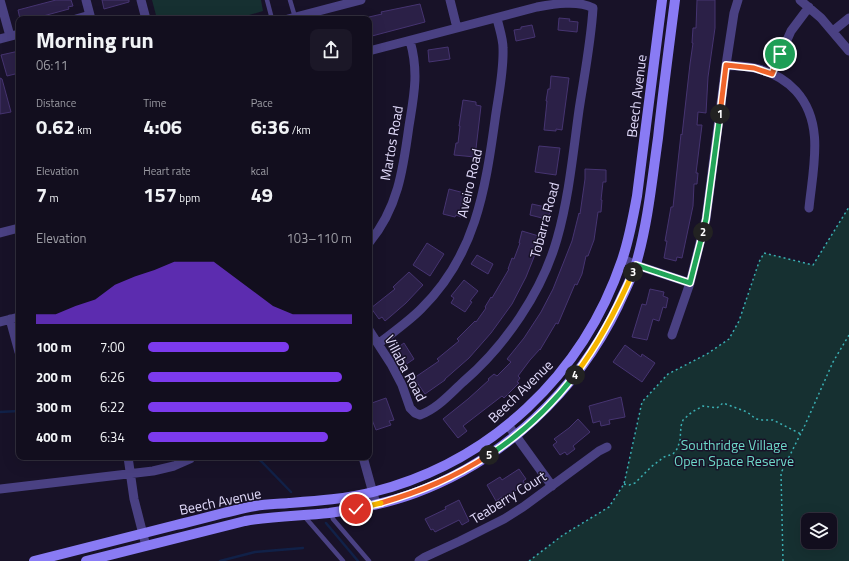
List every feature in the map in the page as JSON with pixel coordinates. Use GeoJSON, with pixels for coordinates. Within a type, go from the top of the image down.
{"type":"FeatureCollection","features":[{"type":"Feature","properties":{"kind":"street"},"geometry":{"type":"LineString","coordinates":[[0,0],[14,35],[0,39]]}},
{"type":"Feature","properties":{"kind":"street"},"geometry":{"type":"LineString","coordinates":[[86,0],[91,16]]}},
{"type":"Feature","properties":{"kind":"street"},"geometry":{"type":"LineString","coordinates":[[141,0],[145,16]]}},
{"type":"Feature","properties":{"kind":"street"},"geometry":{"type":"LineString","coordinates":[[299,16],[361,0]]}},
{"type":"Feature","properties":{"kind":"street"},"geometry":{"type":"LineString","coordinates":[[450,0],[457,28]]}},
{"type":"Feature","properties":{"kind":"street","name":"Beech Avenue"},"geometry":{"type":"LineString","coordinates":[[34,561],[257,506],[341,498],[372,492],[411,480],[451,462],[489,440],[508,425],[553,382],[580,347],[600,313],[623,259],[632,222],[636,196],[662,0]]}},
{"type":"Feature","properties":{"kind":"street","name":"Beech Avenue"},"geometry":{"type":"LineString","coordinates":[[86,561],[263,518],[331,512],[376,504],[415,493],[470,467],[516,436],[542,413],[564,390],[587,359],[607,327],[636,265],[652,190],[675,0]]}},
{"type":"Feature","properties":{"kind":"street"},"geometry":{"type":"LineString","coordinates":[[672,335],[690,283],[706,219],[726,65],[734,13],[738,0]]}},
{"type":"Feature","properties":{"kind":"street"},"geometry":{"type":"LineString","coordinates":[[800,0],[833,31],[849,51]]}},
{"type":"Feature","properties":{"kind":"street","name":"Tobarra Road"},"geometry":{"type":"LineString","coordinates":[[420,415],[430,410],[467,379],[510,332],[539,284],[548,264],[557,239],[567,196],[593,8],[588,4],[582,3],[563,3],[537,7],[497,18]]}},
{"type":"Feature","properties":{"kind":"street"},"geometry":{"type":"LineString","coordinates":[[772,74],[791,31],[809,7]]}},
{"type":"Feature","properties":{"kind":"street"},"geometry":{"type":"LineString","coordinates":[[372,50],[497,18]]}},
{"type":"Feature","properties":{"kind":"street","name":"Aveiro Road"},"geometry":{"type":"LineString","coordinates":[[378,344],[421,309],[439,288],[460,256],[478,215],[487,177],[502,72],[503,48],[497,18]]}},
{"type":"Feature","properties":{"kind":"street"},"geometry":{"type":"LineString","coordinates":[[833,31],[849,18]]}},
{"type":"Feature","properties":{"kind":"street","name":"Martos Road"},"geometry":{"type":"LineString","coordinates":[[372,239],[390,211],[402,172],[416,80],[415,64],[410,41]]}},
{"type":"Feature","properties":{"kind":"street"},"geometry":{"type":"LineString","coordinates":[[726,65],[754,68],[772,74],[787,82],[799,94],[809,109],[813,122],[815,145],[809,208]]}},
{"type":"Feature","properties":{"kind":"street"},"geometry":{"type":"LineString","coordinates":[[0,233],[16,229]]}},
{"type":"Feature","properties":{"kind":"street"},"geometry":{"type":"LineString","coordinates":[[623,259],[636,265],[690,283]]}},
{"type":"Feature","properties":{"kind":"street"},"geometry":{"type":"LineString","coordinates":[[0,322],[15,318]]}},
{"type":"Feature","properties":{"kind":"street","name":"Villaba Road"},"geometry":{"type":"LineString","coordinates":[[372,335],[396,374],[407,397],[410,408],[415,413],[420,415]]}},
{"type":"Feature","properties":{"kind":"street"},"geometry":{"type":"LineString","coordinates":[[508,425],[552,486]]}},
{"type":"Feature","properties":{"kind":"street","name":"Teaberry Court"},"geometry":{"type":"LineString","coordinates":[[419,561],[425,556],[460,541],[504,519],[552,486],[599,450],[607,447]]}},
{"type":"Feature","properties":{"kind":"street"},"geometry":{"type":"LineString","coordinates":[[128,460],[134,499],[146,546]]}},
{"type":"Feature","properties":{"kind":"street"},"geometry":{"type":"LineString","coordinates":[[0,489],[130,475],[162,469],[187,460]]}},
{"type":"Feature","properties":{"kind":"street"},"geometry":{"type":"LineString","coordinates":[[364,460],[376,504]]}},
{"type":"Feature","properties":{"kind":"lane"},"geometry":{"type":"LineString","coordinates":[[267,0],[271,16]]}},
{"type":"Feature","properties":{"kind":"lane"},"geometry":{"type":"LineString","coordinates":[[290,0],[291,16]]}},
{"type":"Feature","properties":{"kind":"lane"},"geometry":{"type":"LineString","coordinates":[[331,512],[333,519],[369,561]]}},
{"type":"Feature","properties":{"kind":"lane"},"geometry":{"type":"LineString","coordinates":[[303,515],[343,561]]}},
{"type":"Feature","properties":{"kind":"path"},"geometry":{"type":"LineString","coordinates":[[529,561],[564,535],[609,507],[624,484],[642,402],[668,374],[707,354],[729,339],[739,321],[764,253],[813,265],[849,207]]}},
{"type":"Feature","properties":{"kind":"path"},"geometry":{"type":"LineString","coordinates":[[783,561],[781,473],[801,434],[833,362],[849,335]]}},
{"type":"Feature","properties":{"kind":"path"},"geometry":{"type":"LineString","coordinates":[[624,484],[629,485],[635,483],[664,457],[673,454],[680,441],[683,420],[702,406],[717,408],[723,403],[747,412],[756,419],[773,420],[801,434]]}},
{"type":"Feature","properties":{"kind":"green space"},"geometry":{"type":"Polygon","coordinates":[[[152,0],[261,0],[263,11],[246,16],[156,16],[152,0]]]}},
{"type":"Feature","properties":{"kind":"green space","name":"Southridge Village Open Space Reserve"},"geometry":{"type":"Polygon","coordinates":[[[849,207],[849,561],[529,561],[563,535],[609,507],[624,484],[642,402],[668,374],[707,354],[729,339],[739,321],[759,262],[764,253],[813,265],[849,207]]]}},
{"type":"Feature","properties":{"kind":"building"},"geometry":{"type":"Polygon","coordinates":[[[56,0],[71,0],[73,6],[68,7],[69,9],[43,16],[19,16],[18,10],[56,0]]]}},
{"type":"Feature","properties":{"kind":"building"},"geometry":{"type":"Polygon","coordinates":[[[102,0],[129,0],[129,2],[104,9],[102,0]]]}},
{"type":"Feature","properties":{"kind":"building"},"geometry":{"type":"Polygon","coordinates":[[[697,0],[715,0],[715,28],[708,77],[706,113],[698,112],[697,125],[702,125],[696,173],[698,173],[697,184],[694,184],[693,206],[682,258],[677,257],[676,261],[664,258],[667,241],[665,241],[671,207],[673,207],[693,43],[693,28],[696,28],[697,0]]]}},
{"type":"Feature","properties":{"kind":"building"},"geometry":{"type":"Polygon","coordinates":[[[420,4],[425,22],[372,36],[372,16],[382,14],[381,12],[420,4]]]}},
{"type":"Feature","properties":{"kind":"building"},"geometry":{"type":"Polygon","coordinates":[[[559,18],[570,19],[569,21],[578,22],[577,32],[558,30],[559,18]]]}},
{"type":"Feature","properties":{"kind":"building"},"geometry":{"type":"Polygon","coordinates":[[[532,25],[535,37],[516,41],[514,30],[532,25]]]}},
{"type":"Feature","properties":{"kind":"building"},"geometry":{"type":"Polygon","coordinates":[[[448,47],[450,59],[429,62],[428,50],[448,47]]]}},
{"type":"Feature","properties":{"kind":"building"},"geometry":{"type":"Polygon","coordinates":[[[16,52],[16,74],[7,76],[1,55],[16,52]]]}},
{"type":"Feature","properties":{"kind":"building"},"geometry":{"type":"Polygon","coordinates":[[[551,76],[569,78],[562,130],[556,129],[556,131],[544,130],[546,101],[548,89],[550,89],[551,76]]]}},
{"type":"Feature","properties":{"kind":"building"},"geometry":{"type":"Polygon","coordinates":[[[0,78],[2,79],[11,112],[0,114],[0,78]]]}},
{"type":"Feature","properties":{"kind":"building"},"geometry":{"type":"Polygon","coordinates":[[[463,100],[476,102],[476,105],[481,106],[475,157],[454,155],[456,143],[458,143],[463,100]]]}},
{"type":"Feature","properties":{"kind":"building"},"geometry":{"type":"Polygon","coordinates":[[[539,146],[560,148],[556,175],[535,172],[539,146]]]}},
{"type":"Feature","properties":{"kind":"building"},"geometry":{"type":"Polygon","coordinates":[[[585,169],[606,170],[606,182],[603,182],[601,212],[598,212],[594,240],[588,256],[586,256],[582,274],[577,285],[575,284],[558,324],[556,323],[540,350],[518,376],[520,378],[517,382],[519,383],[504,398],[502,396],[463,426],[467,431],[458,438],[443,419],[468,399],[489,380],[488,379],[494,374],[497,376],[511,362],[507,359],[524,338],[541,312],[553,289],[572,241],[579,213],[580,214],[585,169]]]}},
{"type":"Feature","properties":{"kind":"building"},"geometry":{"type":"Polygon","coordinates":[[[449,189],[468,194],[461,217],[443,214],[449,189]]]}},
{"type":"Feature","properties":{"kind":"building"},"geometry":{"type":"Polygon","coordinates":[[[532,204],[550,208],[549,216],[543,215],[542,218],[530,215],[532,204]]]}},
{"type":"Feature","properties":{"kind":"building"},"geometry":{"type":"Polygon","coordinates":[[[522,231],[542,237],[526,277],[512,304],[491,333],[469,358],[445,380],[425,394],[414,378],[439,361],[437,359],[459,341],[457,339],[475,321],[476,322],[509,269],[512,258],[514,259],[520,243],[522,231]]]}},
{"type":"Feature","properties":{"kind":"building"},"geometry":{"type":"Polygon","coordinates":[[[427,243],[444,254],[430,276],[413,265],[427,243]]]}},
{"type":"Feature","properties":{"kind":"building"},"geometry":{"type":"Polygon","coordinates":[[[477,255],[493,264],[488,274],[471,264],[477,255]]]}},
{"type":"Feature","properties":{"kind":"building"},"geometry":{"type":"Polygon","coordinates":[[[409,272],[423,285],[406,303],[385,321],[382,317],[379,319],[372,307],[395,289],[393,287],[409,272]]]}},
{"type":"Feature","properties":{"kind":"building"},"geometry":{"type":"Polygon","coordinates":[[[464,280],[478,291],[470,301],[472,302],[465,312],[451,303],[454,298],[451,296],[464,280]]]}},
{"type":"Feature","properties":{"kind":"building"},"geometry":{"type":"Polygon","coordinates":[[[650,289],[664,292],[663,296],[668,298],[666,308],[663,307],[659,321],[653,319],[647,340],[632,337],[642,304],[646,305],[650,289]]]}},
{"type":"Feature","properties":{"kind":"building"},"geometry":{"type":"Polygon","coordinates":[[[404,343],[414,359],[405,365],[398,354],[400,353],[397,348],[404,343]]]}},
{"type":"Feature","properties":{"kind":"building"},"geometry":{"type":"Polygon","coordinates":[[[625,345],[641,357],[642,354],[655,363],[642,382],[613,362],[625,345]]]}},
{"type":"Feature","properties":{"kind":"building"},"geometry":{"type":"Polygon","coordinates":[[[621,397],[625,417],[609,420],[610,424],[601,426],[600,421],[593,423],[589,406],[621,397]]]}},
{"type":"Feature","properties":{"kind":"building"},"geometry":{"type":"Polygon","coordinates":[[[386,398],[394,420],[389,421],[391,425],[376,430],[372,420],[372,403],[386,398]]]}},
{"type":"Feature","properties":{"kind":"building"},"geometry":{"type":"Polygon","coordinates":[[[578,419],[590,432],[573,446],[575,449],[567,455],[565,452],[560,455],[553,445],[557,442],[554,439],[578,419]]]}},
{"type":"Feature","properties":{"kind":"building"},"geometry":{"type":"Polygon","coordinates":[[[519,469],[526,479],[523,481],[525,484],[510,494],[512,497],[505,501],[502,497],[496,501],[487,485],[500,477],[502,480],[519,469]]]}},
{"type":"Feature","properties":{"kind":"building"},"geometry":{"type":"Polygon","coordinates":[[[459,500],[469,521],[462,525],[459,520],[435,532],[433,529],[431,530],[425,519],[446,509],[445,507],[459,500]]]}},
{"type":"Feature","properties":{"kind":"waterway"},"geometry":{"type":"LineString","coordinates":[[0,412],[16,411]]}},
{"type":"Feature","properties":{"kind":"waterway"},"geometry":{"type":"LineString","coordinates":[[259,460],[291,492]]}},
{"type":"Feature","properties":{"kind":"waterway"},"geometry":{"type":"LineString","coordinates":[[326,523],[358,561]]}},
{"type":"Feature","properties":{"kind":"waterway"},"geometry":{"type":"LineString","coordinates":[[220,561],[255,552],[303,548]]}},
{"type":"Feature","properties":{"kind":"route"},"geometry":{"type":"LineString","coordinates":[[356,509],[415,493],[445,480],[470,467],[516,436],[542,413],[564,390],[587,359],[607,327],[636,265],[690,283],[706,219],[726,65],[754,68],[772,74],[780,54]]}}]}
